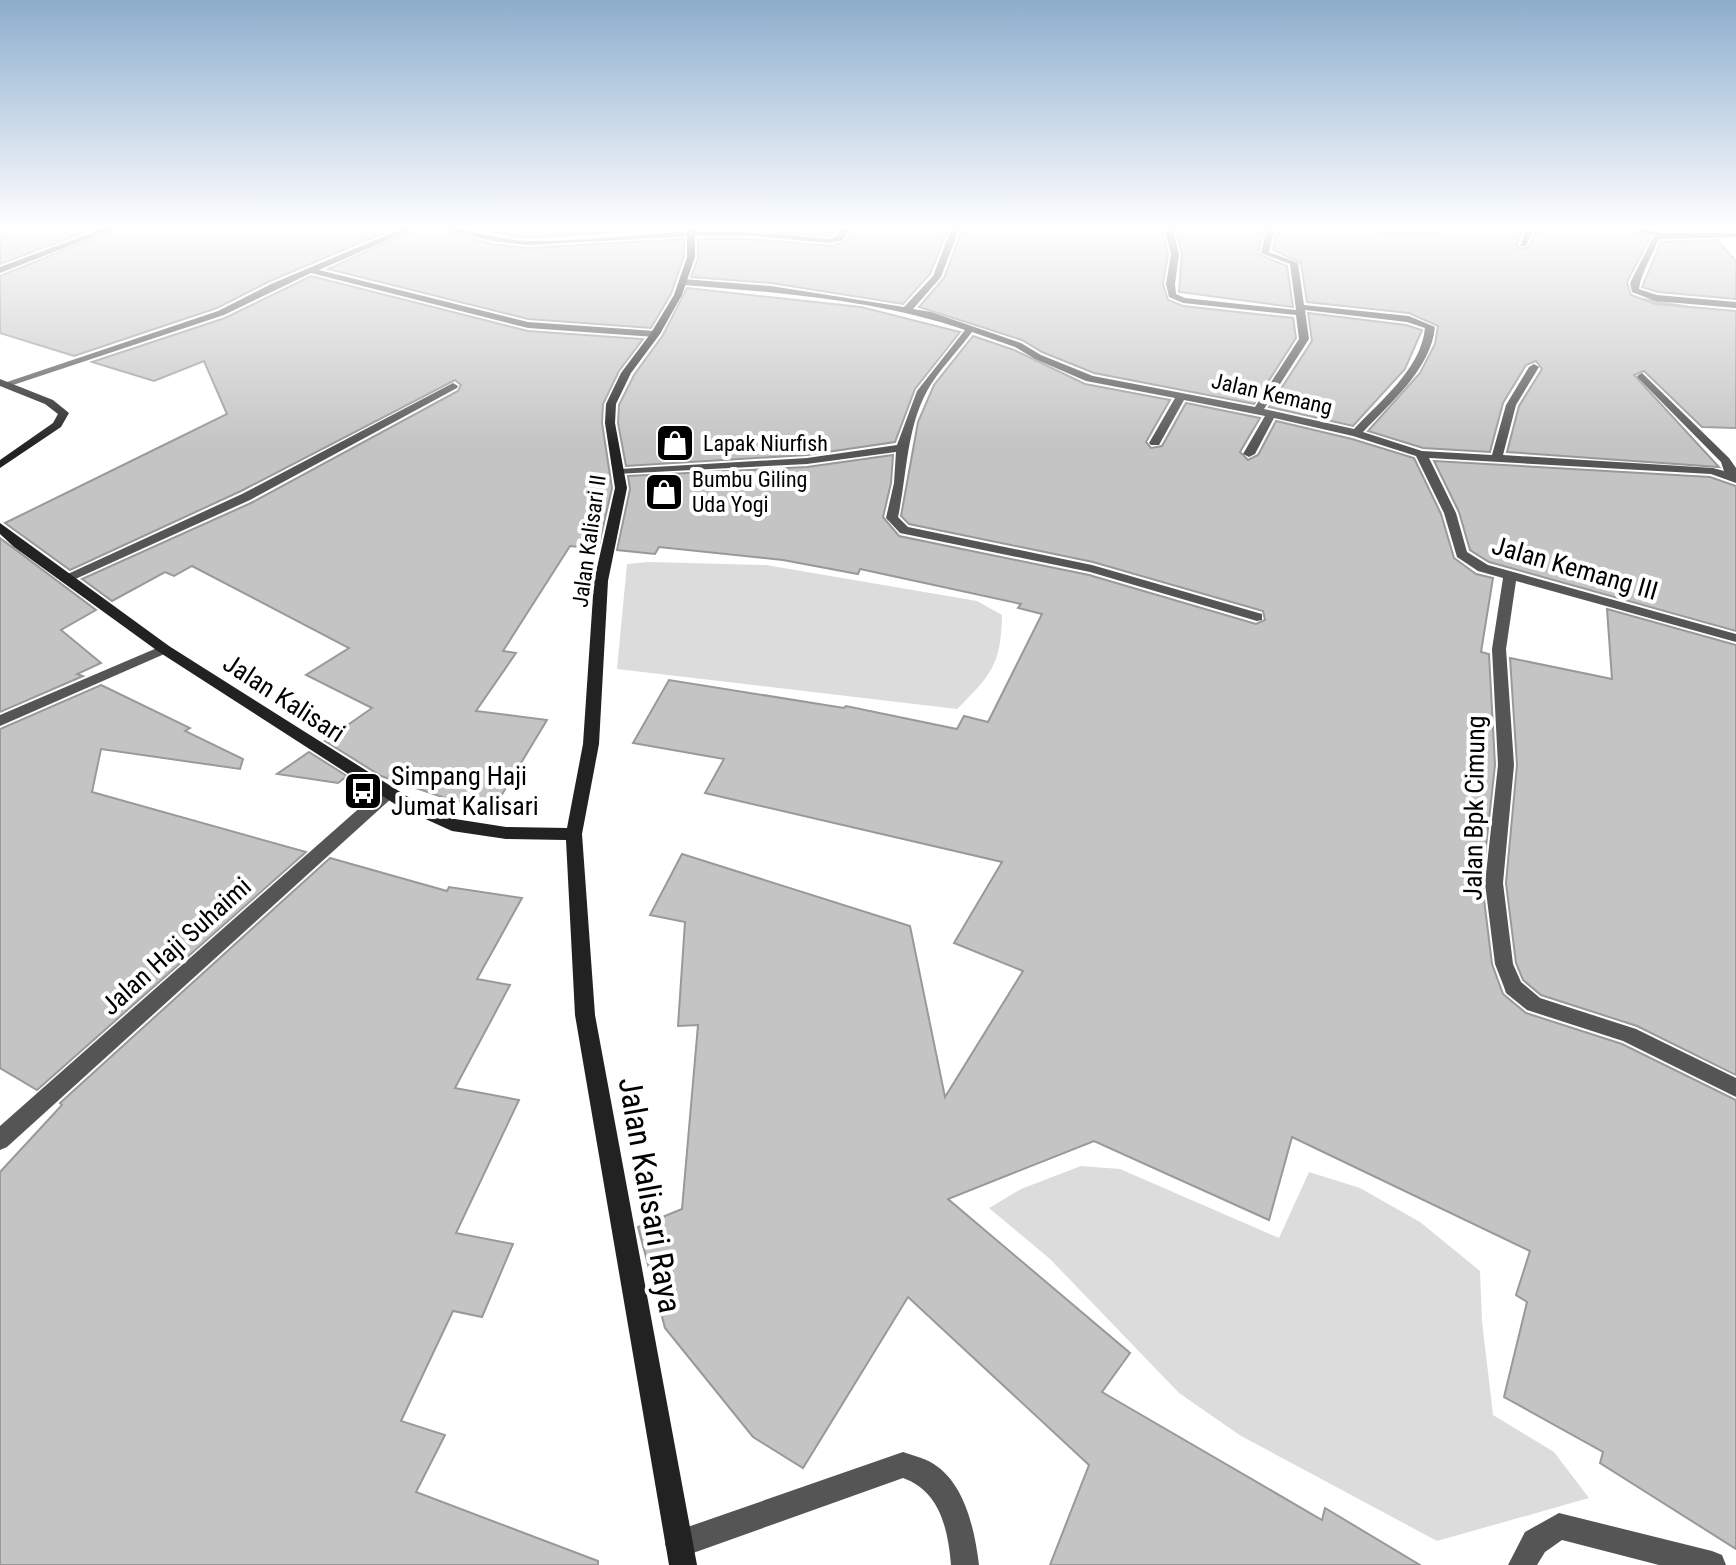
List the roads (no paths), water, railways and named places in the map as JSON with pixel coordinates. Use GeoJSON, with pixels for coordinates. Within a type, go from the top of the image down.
{"type":"FeatureCollection","features":[{"type":"Feature","properties":{"kind":"street"},"geometry":{"type":"LineString","coordinates":[[3,383],[221,313],[249,300]]}},
{"type":"Feature","properties":{"kind":"street"},"geometry":{"type":"LineString","coordinates":[[428,300],[528,325],[655,334]]}},
{"type":"Feature","properties":{"kind":"street","name":"Jalan Kalisari II"},"geometry":{"type":"LineString","coordinates":[[574,834],[591,744],[601,581],[618,506],[620,472],[610,423],[611,404],[626,373],[655,334],[673,300]]}},
{"type":"Feature","properties":{"kind":"street","name":"Jalan Kemang"},"geometry":{"type":"LineString","coordinates":[[841,300],[907,310],[971,328],[1018,345],[1090,379],[1182,395],[1356,433],[1421,454],[1713,471],[1732,478]]}},
{"type":"Feature","properties":{"kind":"street"},"geometry":{"type":"LineString","coordinates":[[907,310],[916,300]]}},
{"type":"Feature","properties":{"kind":"street"},"geometry":{"type":"LineString","coordinates":[[1183,300],[1409,319],[1430,327],[1423,355],[1356,433]]}},
{"type":"Feature","properties":{"kind":"street"},"geometry":{"type":"LineString","coordinates":[[1258,411],[1304,339],[1299,300]]}},
{"type":"Feature","properties":{"kind":"street"},"geometry":{"type":"LineString","coordinates":[[1679,300],[1736,305]]}},
{"type":"Feature","properties":{"kind":"street"},"geometry":{"type":"LineString","coordinates":[[971,328],[922,391],[902,448],[900,483],[892,518],[904,530],[1092,569],[1257,617]]}},
{"type":"Feature","properties":{"kind":"street"},"geometry":{"type":"LineString","coordinates":[[1496,460],[1511,405],[1534,367]]}},
{"type":"Feature","properties":{"kind":"street"},"geometry":{"type":"LineString","coordinates":[[1642,376],[1725,460],[1732,478]]}},
{"type":"Feature","properties":{"kind":"street"},"geometry":{"type":"LineString","coordinates":[[0,465],[57,425],[64,413],[49,402],[3,383]]}},
{"type":"Feature","properties":{"kind":"street"},"geometry":{"type":"LineString","coordinates":[[66,578],[246,497],[453,386]]}},
{"type":"Feature","properties":{"kind":"street"},"geometry":{"type":"LineString","coordinates":[[1155,443],[1182,395]]}},
{"type":"Feature","properties":{"kind":"street"},"geometry":{"type":"LineString","coordinates":[[1249,454],[1271,414]]}},
{"type":"Feature","properties":{"kind":"street"},"geometry":{"type":"LineString","coordinates":[[620,472],[807,461],[902,448]]}},
{"type":"Feature","properties":{"kind":"street","name":"Jalan Kemang III"},"geometry":{"type":"LineString","coordinates":[[1421,454],[1450,513],[1461,554],[1483,568],[1736,638]]}},
{"type":"Feature","properties":{"kind":"street","name":"Jalan Kalisari"},"geometry":{"type":"LineString","coordinates":[[0,527],[164,649],[387,793],[452,825],[506,833],[574,834]]}},
{"type":"Feature","properties":{"kind":"street","name":"Jalan Bpk Cimung"},"geometry":{"type":"LineString","coordinates":[[1510,575],[1499,649],[1506,765],[1494,883],[1504,964],[1513,987],[1534,1004],[1629,1035],[1736,1088]]}},
{"type":"Feature","properties":{"kind":"street"},"geometry":{"type":"LineString","coordinates":[[0,721],[164,649]]}},
{"type":"Feature","properties":{"kind":"street","name":"Jalan Haji Suhaimi"},"geometry":{"type":"LineString","coordinates":[[0,1140],[387,793]]}},
{"type":"Feature","properties":{"kind":"street","name":"Jalan Kalisari Raya"},"geometry":{"type":"LineString","coordinates":[[574,834],[585,1015],[681,1554]]}},
{"type":"Feature","properties":{"kind":"street"},"geometry":{"type":"LineString","coordinates":[[681,1554],[903,1465],[927,1474],[945,1497],[964,1542],[965,1565]]}},
{"type":"Feature","properties":{"kind":"street"},"geometry":{"type":"LineString","coordinates":[[1522,1565],[1535,1542],[1559,1526],[1712,1565]]}},
{"type":"Feature","properties":{"kind":"waterway"},"geometry":{"type":"LineString","coordinates":[[1560,300],[1736,331]]}},
{"type":"Feature","properties":{"kind":"place","name":"Lapak Niurfish"},"geometry":{"type":"Point","coordinates":[675,443]}},
{"type":"Feature","properties":{"kind":"place","name":"Bumbu Giling Uda Yogi"},"geometry":{"type":"Point","coordinates":[664,492]}},
{"type":"Feature","properties":{"kind":"place","name":"Simpang Haji Jumat Kalisari"},"geometry":{"type":"Point","coordinates":[363,791]}}]}
